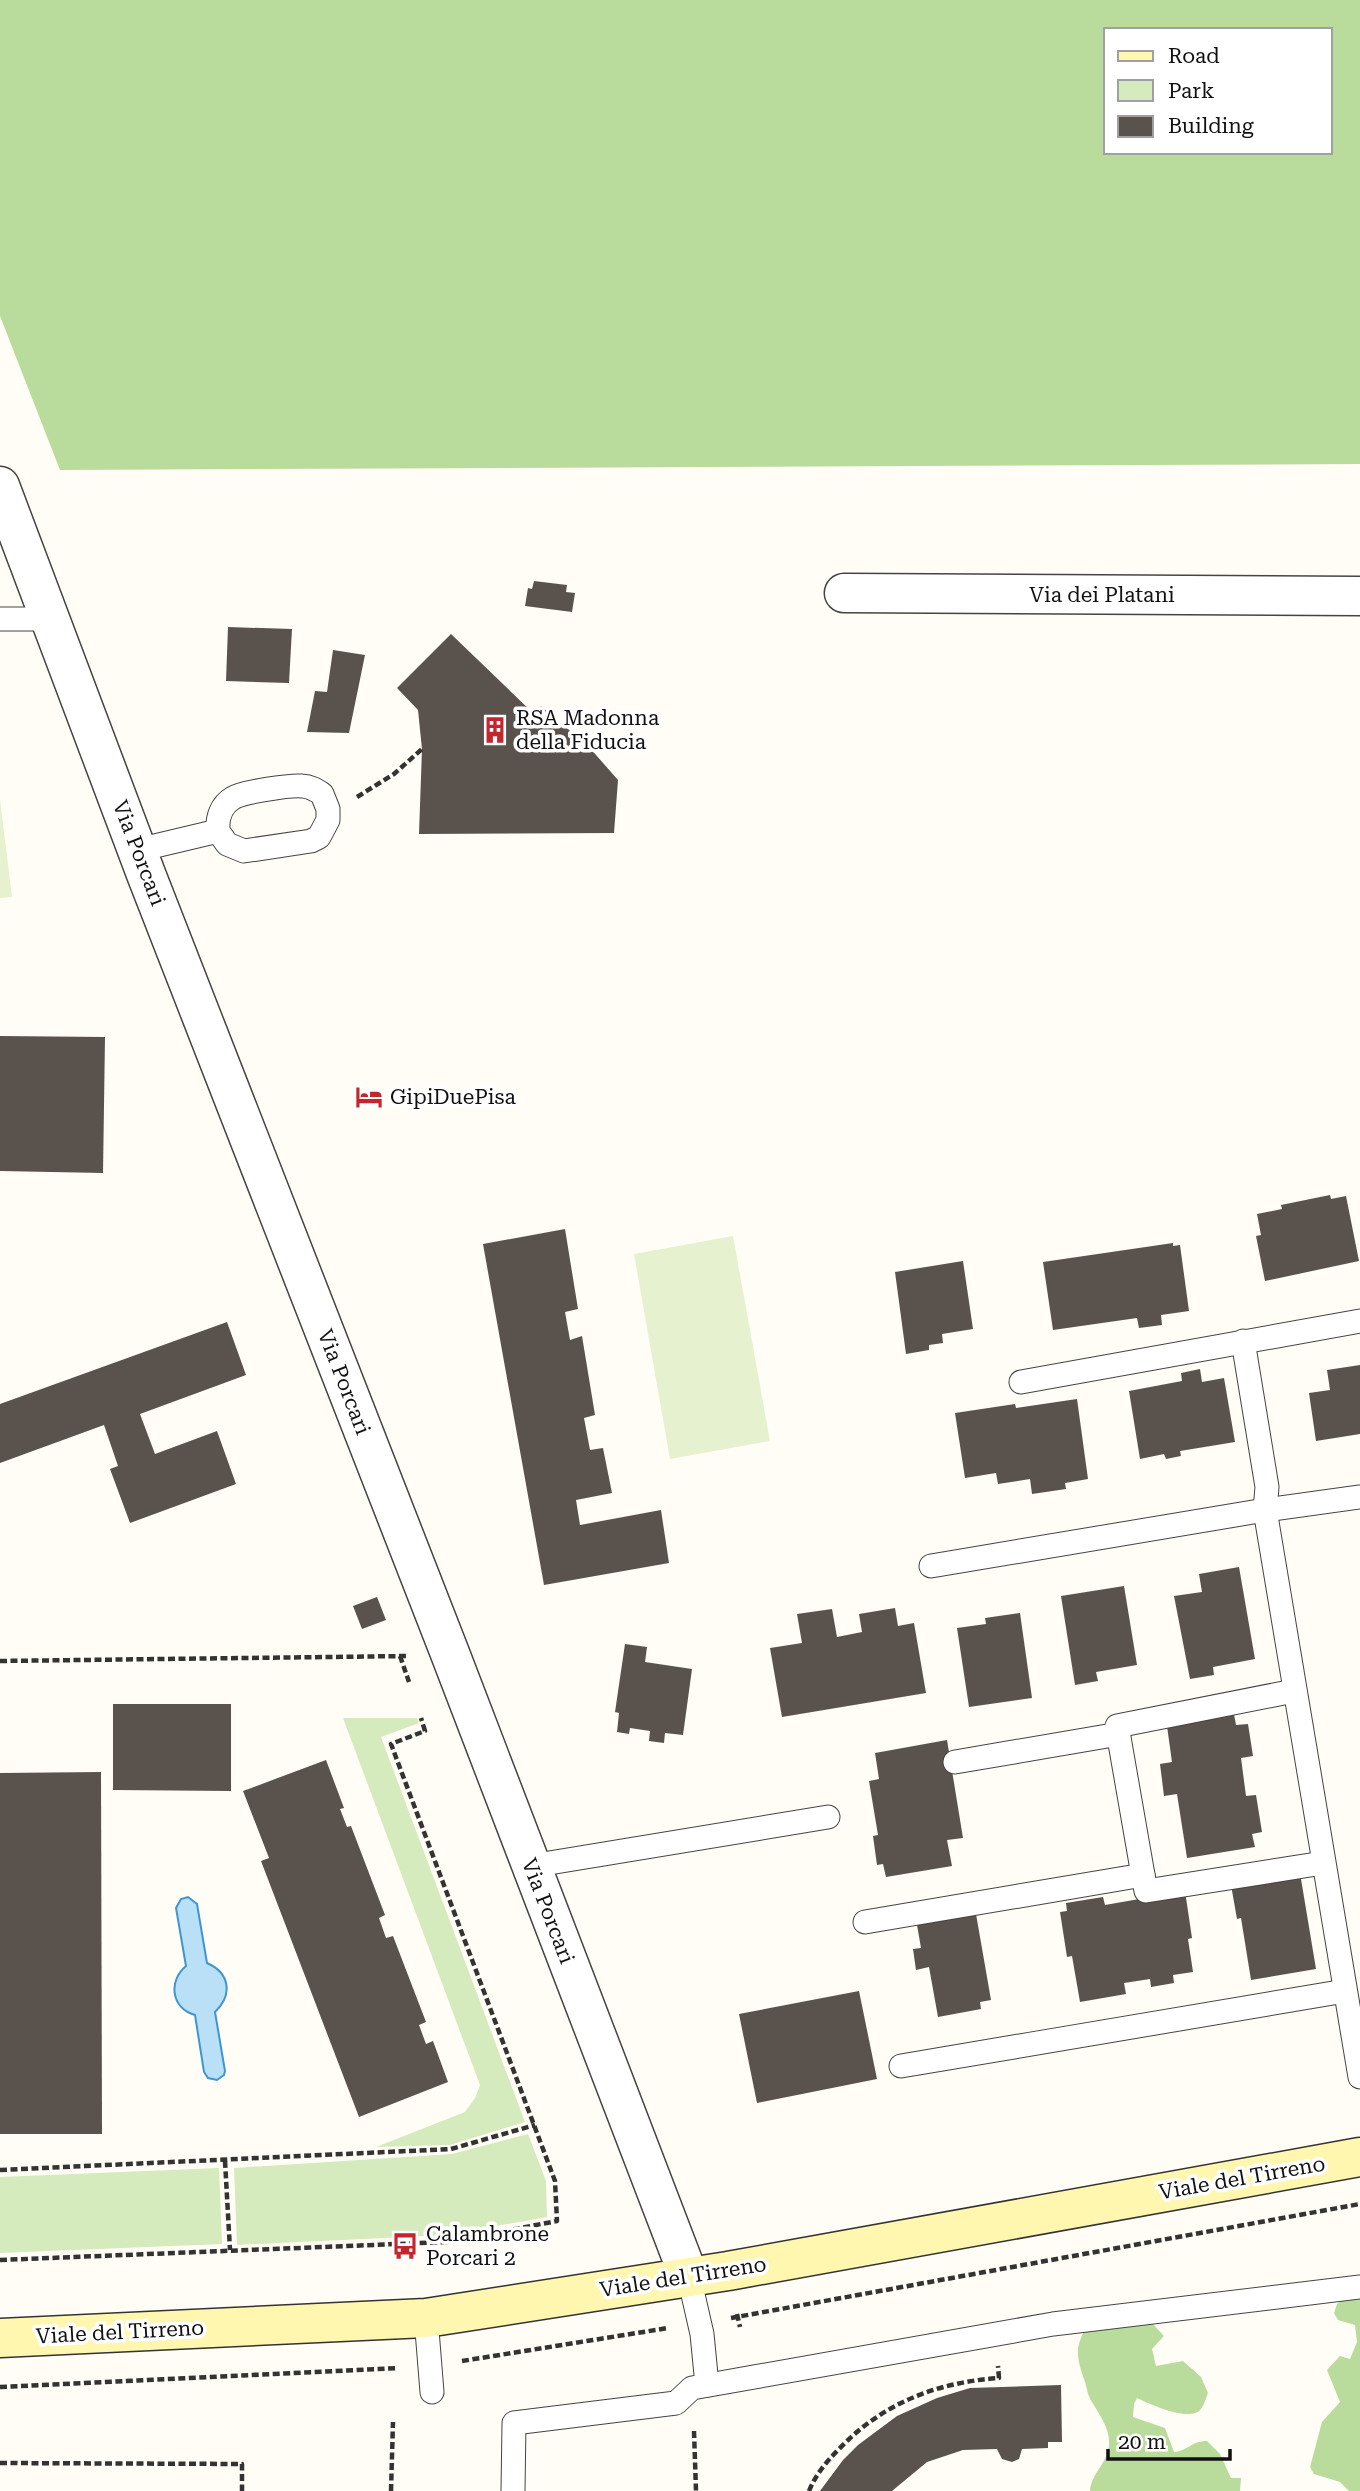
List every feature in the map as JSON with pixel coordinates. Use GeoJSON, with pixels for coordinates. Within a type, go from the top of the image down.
{"type":"FeatureCollection","features":[{"type":"Feature","properties":{"kind":"main road","name":"Viale del Tirreno"},"geometry":{"type":"LineString","coordinates":[[0,2338],[426,2318],[689,2277],[1360,2157]]}},
{"type":"Feature","properties":{"kind":"street","name":"Via Porcari"},"geometry":{"type":"LineString","coordinates":[[0,486],[689,2277]]}},
{"type":"Feature","properties":{"kind":"street","name":"Via dei Platani"},"geometry":{"type":"LineString","coordinates":[[845,593],[1360,596]]}},
{"type":"Feature","properties":{"kind":"lane"},"geometry":{"type":"LineString","coordinates":[[0,619],[50,620]]}},
{"type":"Feature","properties":{"kind":"lane"},"geometry":{"type":"LineString","coordinates":[[303,786],[322,794],[328,809],[328,820],[323,831],[311,841],[244,851],[227,844],[218,831],[222,809],[233,797],[244,793],[303,786]]}},
{"type":"Feature","properties":{"kind":"lane"},"geometry":{"type":"LineString","coordinates":[[138,850],[218,831]]}},
{"type":"Feature","properties":{"kind":"lane"},"geometry":{"type":"LineString","coordinates":[[1021,1382],[1360,1321]]}},
{"type":"Feature","properties":{"kind":"lane"},"geometry":{"type":"LineString","coordinates":[[1244,1341],[1268,1487],[1265,1510],[1360,2077]]}},
{"type":"Feature","properties":{"kind":"lane"},"geometry":{"type":"LineString","coordinates":[[931,1566],[1265,1510],[1360,1497]]}},
{"type":"Feature","properties":{"kind":"lane"},"geometry":{"type":"LineString","coordinates":[[1294,1691],[1117,1726],[1146,1891],[1323,1863]]}},
{"type":"Feature","properties":{"kind":"lane"},"geometry":{"type":"LineString","coordinates":[[956,1762],[1119,1734]]}},
{"type":"Feature","properties":{"kind":"lane"},"geometry":{"type":"LineString","coordinates":[[531,1866],[828,1817]]}},
{"type":"Feature","properties":{"kind":"lane"},"geometry":{"type":"LineString","coordinates":[[865,1922],[1143,1875]]}},
{"type":"Feature","properties":{"kind":"lane"},"geometry":{"type":"LineString","coordinates":[[901,2066],[1345,1991]]}},
{"type":"Feature","properties":{"kind":"lane"},"geometry":{"type":"LineString","coordinates":[[689,2277],[702,2334],[699,2386]]}},
{"type":"Feature","properties":{"kind":"lane"},"geometry":{"type":"LineString","coordinates":[[513,2491],[514,2423],[676,2403],[699,2386],[996,2333],[1360,2287]]}},
{"type":"Feature","properties":{"kind":"lane"},"geometry":{"type":"LineString","coordinates":[[426,2318],[432,2392]]}},
{"type":"Feature","properties":{"kind":"path"},"geometry":{"type":"LineString","coordinates":[[394,774],[422,749]]}},
{"type":"Feature","properties":{"kind":"path"},"geometry":{"type":"LineString","coordinates":[[400,1656],[409,1682]]}},
{"type":"Feature","properties":{"kind":"path"},"geometry":{"type":"LineString","coordinates":[[0,1661],[451,1656]]}},
{"type":"Feature","properties":{"kind":"path"},"geometry":{"type":"LineString","coordinates":[[0,2260],[447,2242],[557,2221],[555,2181],[391,1744],[425,1731],[421,1718]]}},
{"type":"Feature","properties":{"kind":"path"},"geometry":{"type":"LineString","coordinates":[[0,2170],[451,2149],[535,2125]]}},
{"type":"Feature","properties":{"kind":"path"},"geometry":{"type":"LineString","coordinates":[[225,2161],[230,2250]]}},
{"type":"Feature","properties":{"kind":"path"},"geometry":{"type":"LineString","coordinates":[[809,2491],[828,2460],[873,2417],[946,2385],[999,2378],[996,2333]]}},
{"type":"Feature","properties":{"kind":"path"},"geometry":{"type":"LineString","coordinates":[[696,2491],[699,2386]]}},
{"type":"Feature","properties":{"kind":"path"},"geometry":{"type":"LineString","coordinates":[[391,2491],[393,2422]]}},
{"type":"Feature","properties":{"kind":"path"},"geometry":{"type":"LineString","coordinates":[[0,2463],[242,2464],[242,2491]]}},
{"type":"Feature","properties":{"kind":"green space"},"geometry":{"type":"Polygon","coordinates":[[[0,0],[1360,0],[1360,464],[60,470],[0,316],[0,0]]]}},
{"type":"Feature","properties":{"kind":"green space"},"geometry":{"type":"Polygon","coordinates":[[[0,800],[12,897],[0,898],[0,800]]]}},
{"type":"Feature","properties":{"kind":"green space"},"geometry":{"type":"Polygon","coordinates":[[[733,1236],[770,1441],[670,1459],[634,1254],[733,1236]]]}},
{"type":"Feature","properties":{"kind":"green space"},"geometry":{"type":"Polygon","coordinates":[[[343,1718],[417,1718],[419,1723],[381,1737],[525,2122],[450,2145],[376,2147],[465,2112],[480,2085],[343,1718]]]}},
{"type":"Feature","properties":{"kind":"green space"},"geometry":{"type":"Polygon","coordinates":[[[528,2134],[546,2181],[547,2217],[446,2235],[237,2245],[234,2168],[452,2154],[528,2134]]]}},
{"type":"Feature","properties":{"kind":"green space"},"geometry":{"type":"Polygon","coordinates":[[[219,2168],[222,2244],[0,2253],[0,2177],[219,2168]]]}},
{"type":"Feature","properties":{"kind":"green space"},"geometry":{"type":"Polygon","coordinates":[[[1360,2285],[1360,2491],[1349,2491],[1340,2482],[1314,2474],[1310,2467],[1322,2422],[1340,2402],[1327,2370],[1340,2356],[1350,2359],[1357,2342],[1355,2325],[1338,2320],[1334,2313],[1337,2304],[1360,2285]]]}},
{"type":"Feature","properties":{"kind":"green space"},"geometry":{"type":"Polygon","coordinates":[[[1091,2315],[1152,2323],[1164,2336],[1152,2349],[1156,2366],[1183,2361],[1201,2377],[1208,2393],[1201,2409],[1196,2413],[1170,2411],[1137,2398],[1133,2417],[1165,2428],[1174,2452],[1207,2441],[1220,2454],[1231,2478],[1241,2478],[1240,2491],[1090,2491],[1109,2449],[1109,2436],[1089,2395],[1078,2354],[1080,2341],[1091,2315]]]}},
{"type":"Feature","properties":{"kind":"water"},"geometry":{"type":"Polygon","coordinates":[[[188,1897],[197,1904],[207,1963],[220,1972],[226,1985],[225,1999],[215,2012],[225,2071],[217,2080],[208,2078],[204,2072],[195,2015],[181,2006],[175,1994],[176,1979],[186,1966],[176,1908],[181,1899],[188,1897]]]}},
{"type":"Feature","properties":{"kind":"building"},"geometry":{"type":"Polygon","coordinates":[[[534,581],[567,585],[566,592],[575,593],[572,612],[525,606],[528,588],[532,589],[534,581]]]}},
{"type":"Feature","properties":{"kind":"building"},"geometry":{"type":"Polygon","coordinates":[[[228,627],[292,629],[289,683],[226,681],[228,627]]]}},
{"type":"Feature","properties":{"kind":"building","name":"RSA Madonna della Fiducia"},"geometry":{"type":"Polygon","coordinates":[[[451,634],[533,713],[541,706],[589,747],[618,780],[614,833],[419,834],[422,749],[418,710],[397,688],[451,634]]]}},
{"type":"Feature","properties":{"kind":"building"},"geometry":{"type":"Polygon","coordinates":[[[333,650],[365,655],[349,733],[307,732],[315,691],[327,692],[333,650]]]}},
{"type":"Feature","properties":{"kind":"building"},"geometry":{"type":"Polygon","coordinates":[[[0,1036],[105,1037],[103,1173],[0,1171],[0,1036]]]}},
{"type":"Feature","properties":{"kind":"building"},"geometry":{"type":"Polygon","coordinates":[[[1330,1195],[1331,1199],[1346,1196],[1359,1261],[1265,1281],[1256,1236],[1261,1235],[1257,1214],[1282,1209],[1281,1205],[1330,1195]]]}},
{"type":"Feature","properties":{"kind":"building"},"geometry":{"type":"Polygon","coordinates":[[[565,1229],[578,1309],[565,1312],[570,1340],[582,1336],[595,1415],[584,1418],[590,1450],[603,1448],[612,1493],[576,1500],[580,1525],[661,1510],[669,1563],[544,1585],[483,1244],[565,1229]]]}},
{"type":"Feature","properties":{"kind":"building"},"geometry":{"type":"Polygon","coordinates":[[[1173,1243],[1173,1246],[1180,1245],[1189,1311],[1161,1315],[1162,1325],[1139,1328],[1137,1318],[1053,1330],[1043,1262],[1173,1243]]]}},
{"type":"Feature","properties":{"kind":"building"},"geometry":{"type":"Polygon","coordinates":[[[963,1261],[973,1329],[942,1334],[943,1343],[929,1345],[929,1350],[906,1354],[895,1272],[963,1261]]]}},
{"type":"Feature","properties":{"kind":"building"},"geometry":{"type":"Polygon","coordinates":[[[227,1322],[246,1375],[140,1414],[155,1454],[217,1431],[236,1484],[130,1523],[110,1469],[118,1466],[104,1425],[0,1463],[0,1404],[227,1322]]]}},
{"type":"Feature","properties":{"kind":"building"},"geometry":{"type":"Polygon","coordinates":[[[1360,1365],[1360,1434],[1316,1441],[1309,1393],[1330,1390],[1327,1370],[1360,1365]]]}},
{"type":"Feature","properties":{"kind":"building"},"geometry":{"type":"Polygon","coordinates":[[[1200,1369],[1202,1382],[1224,1378],[1235,1442],[1180,1451],[1181,1456],[1166,1459],[1164,1454],[1140,1459],[1129,1391],[1182,1381],[1181,1373],[1200,1369]]]}},
{"type":"Feature","properties":{"kind":"building"},"geometry":{"type":"Polygon","coordinates":[[[1077,1399],[1088,1479],[1065,1483],[1066,1489],[1032,1494],[1030,1479],[998,1484],[996,1473],[965,1478],[955,1413],[1015,1404],[1016,1408],[1077,1399]]]}},
{"type":"Feature","properties":{"kind":"building"},"geometry":{"type":"Polygon","coordinates":[[[1239,1567],[1255,1659],[1213,1667],[1214,1675],[1190,1679],[1174,1596],[1202,1592],[1199,1574],[1239,1567]]]}},
{"type":"Feature","properties":{"kind":"building"},"geometry":{"type":"Polygon","coordinates":[[[1124,1586],[1137,1665],[1096,1672],[1098,1681],[1075,1685],[1061,1596],[1124,1586]]]}},
{"type":"Feature","properties":{"kind":"building"},"geometry":{"type":"Polygon","coordinates":[[[377,1597],[386,1620],[362,1629],[353,1606],[377,1597]]]}},
{"type":"Feature","properties":{"kind":"building"},"geometry":{"type":"Polygon","coordinates":[[[895,1608],[898,1626],[914,1623],[926,1693],[782,1717],[770,1648],[802,1643],[797,1614],[832,1609],[837,1637],[862,1632],[859,1614],[895,1608]]]}},
{"type":"Feature","properties":{"kind":"building"},"geometry":{"type":"Polygon","coordinates":[[[1020,1613],[1032,1698],[969,1707],[957,1628],[986,1624],[985,1618],[1020,1613]]]}},
{"type":"Feature","properties":{"kind":"building"},"geometry":{"type":"Polygon","coordinates":[[[625,1644],[647,1647],[645,1662],[692,1669],[683,1735],[665,1733],[664,1743],[649,1741],[650,1731],[630,1728],[629,1734],[617,1732],[619,1713],[615,1712],[625,1644]]]}},
{"type":"Feature","properties":{"kind":"building"},"geometry":{"type":"Polygon","coordinates":[[[113,1704],[231,1704],[231,1791],[113,1790],[113,1704]]]}},
{"type":"Feature","properties":{"kind":"building"},"geometry":{"type":"Polygon","coordinates":[[[1233,1709],[1236,1725],[1248,1724],[1253,1756],[1241,1758],[1246,1796],[1256,1795],[1262,1832],[1252,1834],[1255,1847],[1187,1858],[1177,1794],[1164,1796],[1160,1764],[1172,1762],[1166,1719],[1233,1709]]]}},
{"type":"Feature","properties":{"kind":"building"},"geometry":{"type":"Polygon","coordinates":[[[947,1740],[963,1838],[947,1840],[952,1866],[886,1877],[883,1864],[877,1865],[873,1836],[878,1835],[869,1781],[879,1779],[875,1753],[947,1740]]]}},
{"type":"Feature","properties":{"kind":"building"},"geometry":{"type":"Polygon","coordinates":[[[326,1760],[344,1808],[340,1809],[347,1827],[351,1826],[385,1915],[379,1918],[386,1938],[393,1936],[426,2022],[419,2025],[426,2044],[433,2041],[448,2082],[359,2117],[261,1861],[269,1858],[243,1791],[326,1760]]]}},
{"type":"Feature","properties":{"kind":"building"},"geometry":{"type":"Polygon","coordinates":[[[101,1772],[102,2134],[0,2134],[0,1773],[101,1772]]]}},
{"type":"Feature","properties":{"kind":"building"},"geometry":{"type":"Polygon","coordinates":[[[1300,1873],[1316,1969],[1251,1980],[1241,1918],[1237,1919],[1231,1885],[1300,1873]]]}},
{"type":"Feature","properties":{"kind":"building"},"geometry":{"type":"Polygon","coordinates":[[[1185,1891],[1192,1938],[1188,1939],[1193,1972],[1173,1975],[1174,1983],[1151,1987],[1150,1979],[1124,1983],[1126,1994],[1080,2002],[1072,1956],[1067,1957],[1060,1912],[1067,1911],[1066,1903],[1103,1897],[1105,1905],[1185,1891]]]}},
{"type":"Feature","properties":{"kind":"building"},"geometry":{"type":"Polygon","coordinates":[[[976,1914],[991,2000],[980,2002],[981,2009],[938,2017],[929,1967],[916,1970],[913,1949],[921,1948],[917,1925],[976,1914]]]}},
{"type":"Feature","properties":{"kind":"building"},"geometry":{"type":"Polygon","coordinates":[[[859,1991],[877,2079],[757,2103],[739,2014],[859,1991]]]}},
{"type":"Feature","properties":{"kind":"building"},"geometry":{"type":"Polygon","coordinates":[[[1061,2385],[1062,2442],[1048,2442],[1048,2448],[1022,2449],[1019,2459],[1012,2462],[1002,2459],[997,2449],[963,2450],[927,2462],[892,2491],[820,2491],[858,2445],[897,2416],[937,2398],[970,2388],[1061,2385]]]}},
{"type":"Feature","properties":{"kind":"place","name":"RSA Madonna della Fiducia"},"geometry":{"type":"Point","coordinates":[495,730]}},
{"type":"Feature","properties":{"kind":"place","name":"GipiDuePisa"},"geometry":{"type":"Point","coordinates":[369,1097]}},
{"type":"Feature","properties":{"kind":"place","name":"Calambrone Porcari 2"},"geometry":{"type":"Point","coordinates":[405,2246]}}]}
